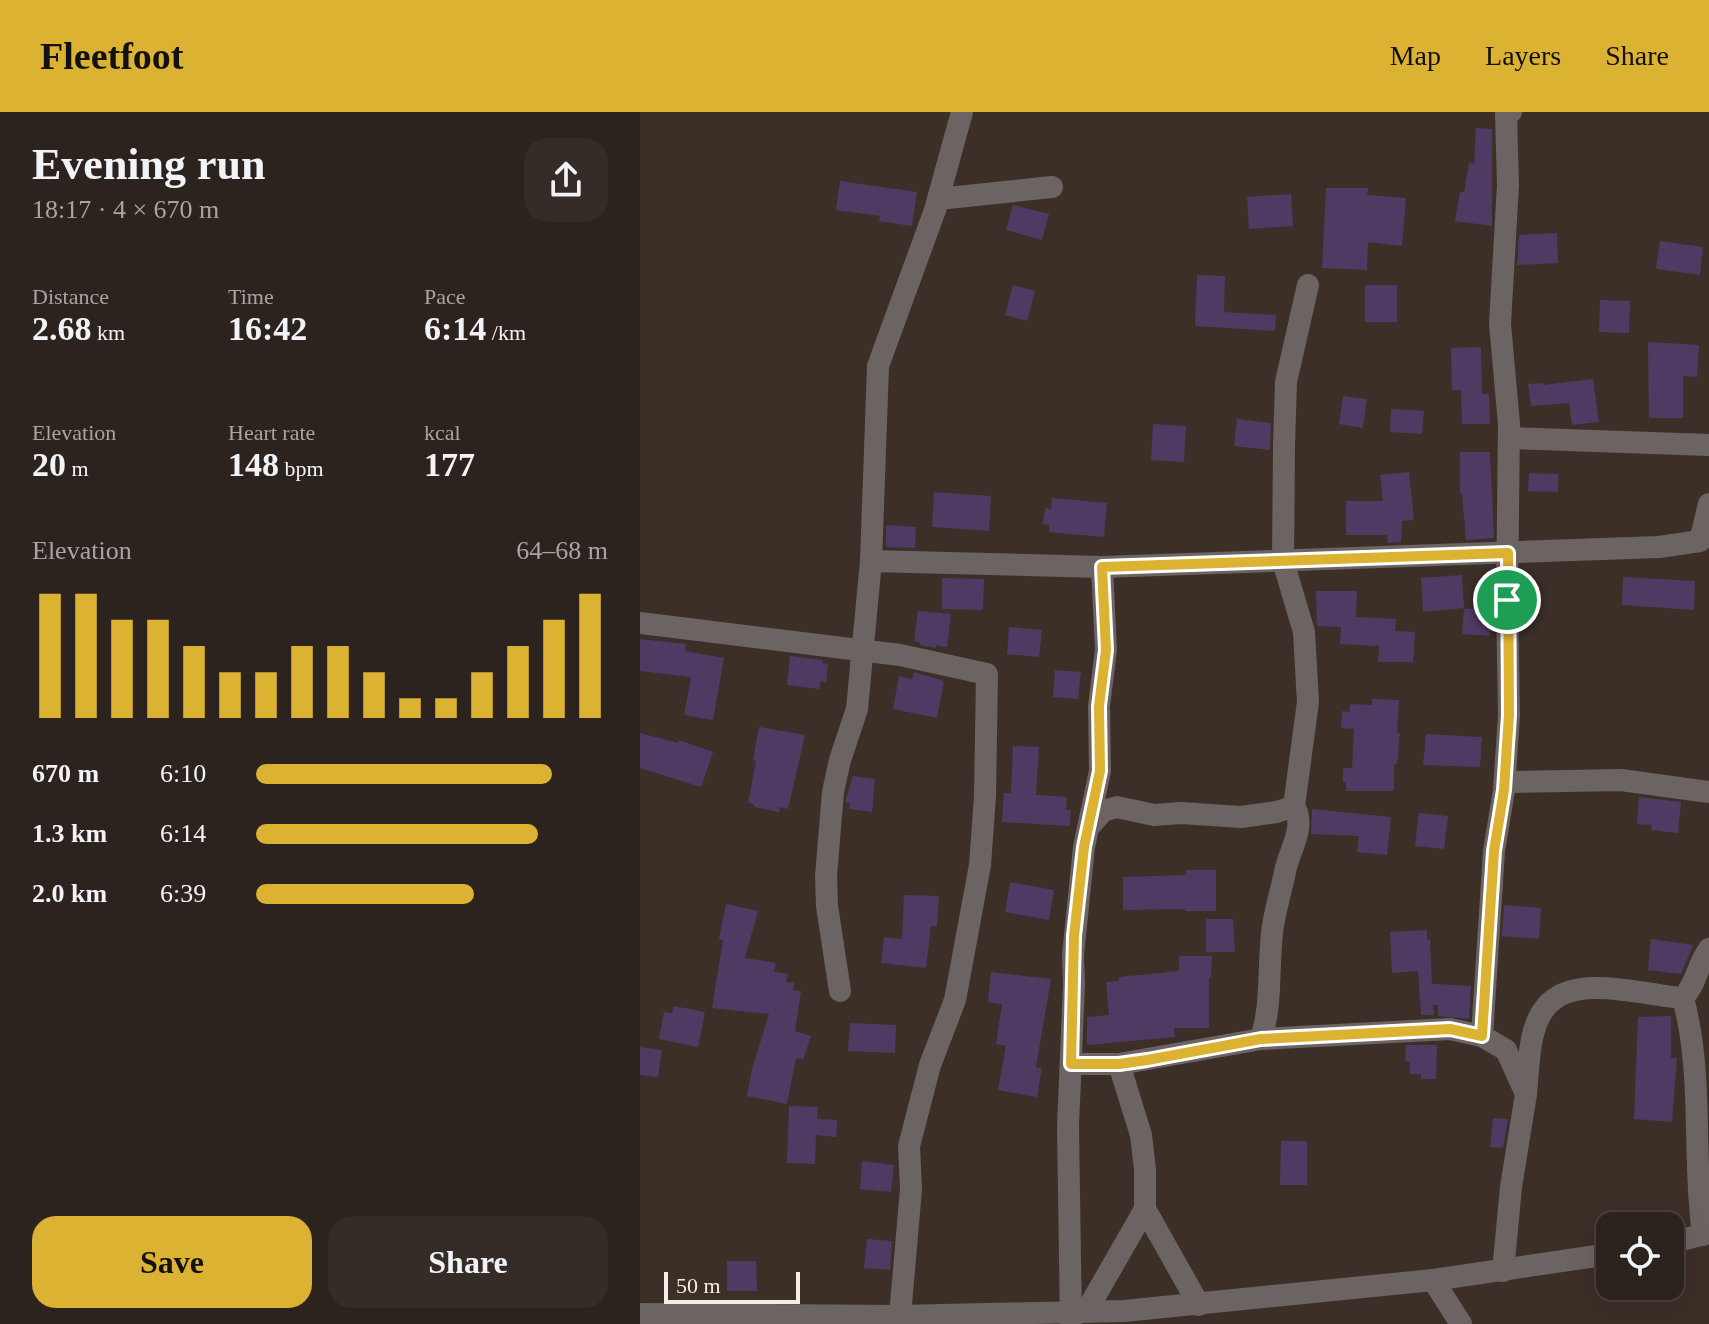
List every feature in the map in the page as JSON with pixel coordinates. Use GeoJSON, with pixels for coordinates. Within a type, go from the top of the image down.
{"type":"FeatureCollection","features":[{"type":"Feature","properties":{"kind":"street"},"geometry":{"type":"LineString","coordinates":[[840,991],[827,906],[826,876],[833,792],[857,709],[870,600],[878,366],[938,199],[962,112]]}},
{"type":"Feature","properties":{"kind":"street"},"geometry":{"type":"LineString","coordinates":[[1482,1036],[1494,851],[1505,782],[1509,715],[1509,438],[1500,324],[1508,185],[1506,114],[1511,112]]}},
{"type":"Feature","properties":{"kind":"street"},"geometry":{"type":"LineString","coordinates":[[938,199],[1052,187]]}},
{"type":"Feature","properties":{"kind":"street"},"geometry":{"type":"LineString","coordinates":[[1261,1039],[1270,1003],[1272,931],[1286,866],[1295,843],[1298,821],[1294,806],[1308,702],[1304,632],[1283,561],[1286,382],[1308,285]]}},
{"type":"Feature","properties":{"kind":"street"},"geometry":{"type":"LineString","coordinates":[[1509,438],[1709,445]]}},
{"type":"Feature","properties":{"kind":"street"},"geometry":{"type":"LineString","coordinates":[[871,561],[1102,567],[1659,547],[1700,541],[1709,504]]}},
{"type":"Feature","properties":{"kind":"street"},"geometry":{"type":"LineString","coordinates":[[1077,1316],[1069,1255],[1068,1126],[1074,936],[1088,828],[1100,771],[1099,706],[1106,650],[1102,567]]}},
{"type":"Feature","properties":{"kind":"street"},"geometry":{"type":"LineString","coordinates":[[640,623],[900,655],[987,674],[985,796],[980,865],[955,1000],[930,1065],[909,1146],[911,1189],[900,1316]]}},
{"type":"Feature","properties":{"kind":"street"},"geometry":{"type":"LineString","coordinates":[[1505,782],[1621,780],[1709,792]]}},
{"type":"Feature","properties":{"kind":"street"},"geometry":{"type":"LineString","coordinates":[[1088,828],[1103,811],[1117,807],[1154,815],[1181,813],[1241,817],[1277,812],[1294,806]]}},
{"type":"Feature","properties":{"kind":"street"},"geometry":{"type":"LineString","coordinates":[[1683,998],[1694,986],[1702,959],[1709,949]]}},
{"type":"Feature","properties":{"kind":"street"},"geometry":{"type":"LineString","coordinates":[[1503,1271],[1511,1187],[1534,1034],[1545,1008],[1562,995],[1596,986],[1683,998]]}},
{"type":"Feature","properties":{"kind":"street"},"geometry":{"type":"LineString","coordinates":[[1683,998],[1692,1033],[1699,1202],[1706,1234],[1684,1240]]}},
{"type":"Feature","properties":{"kind":"street"},"geometry":{"type":"LineString","coordinates":[[1071,1064],[1119,1064],[1261,1039],[1450,1029],[1482,1036],[1506,1050],[1526,1094]]}},
{"type":"Feature","properties":{"kind":"street"},"geometry":{"type":"LineString","coordinates":[[1119,1064],[1141,1135],[1145,1209],[1199,1305]]}},
{"type":"Feature","properties":{"kind":"street"},"geometry":{"type":"LineString","coordinates":[[1077,1316],[1145,1209]]}},
{"type":"Feature","properties":{"kind":"street"},"geometry":{"type":"LineString","coordinates":[[640,1314],[1077,1316],[1433,1280],[1596,1256]]}},
{"type":"Feature","properties":{"kind":"street"},"geometry":{"type":"LineString","coordinates":[[1433,1280],[1461,1324]]}},
{"type":"Feature","properties":{"kind":"building"},"geometry":{"type":"Polygon","coordinates":[[[1476,128],[1492,129],[1492,226],[1455,221],[1469,163],[1474,164],[1476,128]]]}},
{"type":"Feature","properties":{"kind":"building"},"geometry":{"type":"Polygon","coordinates":[[[840,181],[917,192],[912,226],[879,221],[880,216],[836,210],[840,181]]]}},
{"type":"Feature","properties":{"kind":"building"},"geometry":{"type":"Polygon","coordinates":[[[1326,188],[1368,188],[1367,195],[1406,198],[1402,246],[1368,242],[1367,270],[1322,268],[1326,188]]]}},
{"type":"Feature","properties":{"kind":"building"},"geometry":{"type":"Polygon","coordinates":[[[1291,194],[1293,226],[1249,229],[1247,197],[1291,194]]]}},
{"type":"Feature","properties":{"kind":"building"},"geometry":{"type":"Polygon","coordinates":[[[1013,205],[1049,214],[1042,240],[1006,230],[1013,205]]]}},
{"type":"Feature","properties":{"kind":"building"},"geometry":{"type":"Polygon","coordinates":[[[1557,233],[1558,263],[1517,265],[1519,235],[1557,233]]]}},
{"type":"Feature","properties":{"kind":"building"},"geometry":{"type":"Polygon","coordinates":[[[1660,241],[1703,247],[1700,275],[1656,269],[1660,241]]]}},
{"type":"Feature","properties":{"kind":"building"},"geometry":{"type":"Polygon","coordinates":[[[1197,275],[1225,276],[1224,312],[1276,315],[1275,331],[1195,326],[1197,275]]]}},
{"type":"Feature","properties":{"kind":"building"},"geometry":{"type":"Polygon","coordinates":[[[1013,285],[1035,291],[1027,321],[1005,315],[1013,285]]]}},
{"type":"Feature","properties":{"kind":"building"},"geometry":{"type":"Polygon","coordinates":[[[1365,285],[1397,285],[1397,322],[1365,322],[1365,285]]]}},
{"type":"Feature","properties":{"kind":"building"},"geometry":{"type":"Polygon","coordinates":[[[1600,300],[1630,301],[1629,333],[1599,332],[1600,300]]]}},
{"type":"Feature","properties":{"kind":"building"},"geometry":{"type":"Polygon","coordinates":[[[1648,342],[1699,345],[1697,377],[1683,376],[1683,418],[1649,418],[1648,342]]]}},
{"type":"Feature","properties":{"kind":"building"},"geometry":{"type":"Polygon","coordinates":[[[1481,347],[1482,394],[1489,394],[1490,424],[1462,424],[1461,390],[1452,390],[1451,348],[1481,347]]]}},
{"type":"Feature","properties":{"kind":"building"},"geometry":{"type":"Polygon","coordinates":[[[1593,379],[1599,422],[1572,425],[1569,403],[1531,406],[1528,384],[1593,379]]]}},
{"type":"Feature","properties":{"kind":"building"},"geometry":{"type":"Polygon","coordinates":[[[1343,396],[1367,399],[1363,428],[1339,424],[1343,396]]]}},
{"type":"Feature","properties":{"kind":"building"},"geometry":{"type":"Polygon","coordinates":[[[1391,409],[1424,411],[1422,434],[1390,432],[1391,409]]]}},
{"type":"Feature","properties":{"kind":"building"},"geometry":{"type":"Polygon","coordinates":[[[1237,419],[1271,423],[1270,450],[1234,446],[1237,419]]]}},
{"type":"Feature","properties":{"kind":"building"},"geometry":{"type":"Polygon","coordinates":[[[1153,424],[1186,426],[1184,462],[1151,460],[1153,424]]]}},
{"type":"Feature","properties":{"kind":"building"},"geometry":{"type":"Polygon","coordinates":[[[1460,452],[1490,452],[1494,538],[1466,540],[1460,493],[1460,452]]]}},
{"type":"Feature","properties":{"kind":"building"},"geometry":{"type":"Polygon","coordinates":[[[1409,472],[1414,520],[1402,521],[1401,542],[1388,543],[1387,535],[1346,535],[1346,501],[1383,501],[1380,475],[1409,472]]]}},
{"type":"Feature","properties":{"kind":"building"},"geometry":{"type":"Polygon","coordinates":[[[1529,473],[1558,474],[1558,492],[1528,491],[1529,473]]]}},
{"type":"Feature","properties":{"kind":"building"},"geometry":{"type":"Polygon","coordinates":[[[934,492],[991,496],[989,531],[932,527],[934,492]]]}},
{"type":"Feature","properties":{"kind":"building"},"geometry":{"type":"Polygon","coordinates":[[[1052,498],[1107,503],[1104,537],[1049,532],[1049,525],[1043,524],[1045,508],[1051,509],[1052,498]]]}},
{"type":"Feature","properties":{"kind":"building"},"geometry":{"type":"Polygon","coordinates":[[[886,525],[916,527],[915,548],[886,547],[886,525]]]}},
{"type":"Feature","properties":{"kind":"building"},"geometry":{"type":"Polygon","coordinates":[[[1462,575],[1464,608],[1423,612],[1421,578],[1462,575]]]}},
{"type":"Feature","properties":{"kind":"building"},"geometry":{"type":"Polygon","coordinates":[[[1623,577],[1695,581],[1694,610],[1622,605],[1623,577]]]}},
{"type":"Feature","properties":{"kind":"building"},"geometry":{"type":"Polygon","coordinates":[[[942,578],[984,579],[983,610],[942,609],[942,578]]]}},
{"type":"Feature","properties":{"kind":"building"},"geometry":{"type":"Polygon","coordinates":[[[1316,591],[1357,591],[1356,617],[1396,619],[1395,631],[1415,632],[1413,662],[1378,662],[1379,646],[1340,644],[1341,627],[1317,626],[1316,591]]]}},
{"type":"Feature","properties":{"kind":"building"},"geometry":{"type":"Polygon","coordinates":[[[1492,607],[1490,636],[1462,634],[1464,609],[1492,607]]]}},
{"type":"Feature","properties":{"kind":"building"},"geometry":{"type":"Polygon","coordinates":[[[918,611],[951,614],[947,647],[936,645],[936,648],[914,641],[918,611]]]}},
{"type":"Feature","properties":{"kind":"building"},"geometry":{"type":"Polygon","coordinates":[[[1009,627],[1042,630],[1039,657],[1007,654],[1009,627]]]}},
{"type":"Feature","properties":{"kind":"building"},"geometry":{"type":"Polygon","coordinates":[[[640,639],[686,644],[685,651],[724,658],[713,720],[684,715],[691,677],[640,671],[640,639]]]}},
{"type":"Feature","properties":{"kind":"building"},"geometry":{"type":"Polygon","coordinates":[[[790,656],[823,660],[822,663],[828,664],[826,683],[821,680],[819,689],[787,685],[790,656]]]}},
{"type":"Feature","properties":{"kind":"building"},"geometry":{"type":"Polygon","coordinates":[[[1055,670],[1081,672],[1078,699],[1053,697],[1055,670]]]}},
{"type":"Feature","properties":{"kind":"building"},"geometry":{"type":"Polygon","coordinates":[[[914,672],[944,681],[937,718],[893,709],[899,676],[912,679],[914,672]]]}},
{"type":"Feature","properties":{"kind":"building"},"geometry":{"type":"Polygon","coordinates":[[[1372,699],[1399,700],[1397,733],[1400,733],[1397,764],[1394,764],[1394,791],[1346,791],[1343,768],[1352,768],[1354,729],[1341,728],[1342,711],[1350,712],[1350,704],[1372,705],[1372,699]]]}},
{"type":"Feature","properties":{"kind":"building"},"geometry":{"type":"Polygon","coordinates":[[[759,727],[805,735],[788,809],[780,807],[779,812],[748,803],[759,727]]]}},
{"type":"Feature","properties":{"kind":"building"},"geometry":{"type":"Polygon","coordinates":[[[640,733],[678,743],[679,740],[713,752],[701,787],[640,768],[640,733]]]}},
{"type":"Feature","properties":{"kind":"building"},"geometry":{"type":"Polygon","coordinates":[[[1426,734],[1482,737],[1480,767],[1423,765],[1426,734]]]}},
{"type":"Feature","properties":{"kind":"building"},"geometry":{"type":"Polygon","coordinates":[[[1013,746],[1039,747],[1036,795],[1067,797],[1066,810],[1071,810],[1070,826],[1002,822],[1004,793],[1011,793],[1013,746]]]}},
{"type":"Feature","properties":{"kind":"building"},"geometry":{"type":"Polygon","coordinates":[[[853,776],[875,779],[872,812],[849,809],[850,803],[846,803],[846,799],[853,776]]]}},
{"type":"Feature","properties":{"kind":"building"},"geometry":{"type":"Polygon","coordinates":[[[1639,797],[1681,802],[1678,833],[1651,830],[1652,825],[1637,824],[1639,797]]]}},
{"type":"Feature","properties":{"kind":"building"},"geometry":{"type":"Polygon","coordinates":[[[1312,809],[1391,817],[1387,855],[1357,852],[1359,836],[1311,834],[1312,809]]]}},
{"type":"Feature","properties":{"kind":"building"},"geometry":{"type":"Polygon","coordinates":[[[1419,813],[1448,816],[1444,849],[1415,846],[1419,813]]]}},
{"type":"Feature","properties":{"kind":"building"},"geometry":{"type":"Polygon","coordinates":[[[1186,870],[1216,870],[1216,911],[1123,910],[1123,877],[1186,875],[1186,870]]]}},
{"type":"Feature","properties":{"kind":"building"},"geometry":{"type":"Polygon","coordinates":[[[1010,882],[1054,890],[1049,920],[1005,912],[1010,882]]]}},
{"type":"Feature","properties":{"kind":"building"},"geometry":{"type":"Polygon","coordinates":[[[904,895],[939,896],[937,926],[931,926],[926,968],[881,963],[884,937],[902,939],[904,895]]]}},
{"type":"Feature","properties":{"kind":"building"},"geometry":{"type":"Polygon","coordinates":[[[726,904],[758,911],[745,958],[776,963],[774,972],[788,974],[786,982],[794,983],[793,990],[801,991],[795,1031],[811,1036],[803,1060],[796,1058],[787,1104],[747,1096],[769,1014],[712,1008],[726,904]]]}},
{"type":"Feature","properties":{"kind":"building"},"geometry":{"type":"Polygon","coordinates":[[[1504,905],[1541,908],[1539,939],[1502,936],[1504,905]]]}},
{"type":"Feature","properties":{"kind":"building"},"geometry":{"type":"Polygon","coordinates":[[[1206,919],[1233,919],[1235,952],[1206,952],[1206,919]]]}},
{"type":"Feature","properties":{"kind":"building"},"geometry":{"type":"Polygon","coordinates":[[[1427,930],[1432,984],[1471,986],[1469,1019],[1438,1016],[1438,1005],[1433,1005],[1434,1015],[1421,1015],[1418,971],[1392,973],[1390,932],[1427,930]]]}},
{"type":"Feature","properties":{"kind":"building"},"geometry":{"type":"Polygon","coordinates":[[[1651,939],[1693,945],[1681,974],[1648,970],[1651,939]]]}},
{"type":"Feature","properties":{"kind":"building"},"geometry":{"type":"Polygon","coordinates":[[[1179,956],[1212,956],[1209,1028],[1174,1028],[1175,1037],[1087,1045],[1087,1017],[1109,1015],[1106,982],[1119,981],[1119,977],[1179,971],[1179,956]]]}},
{"type":"Feature","properties":{"kind":"building"},"geometry":{"type":"Polygon","coordinates":[[[991,972],[1051,979],[1036,1067],[1042,1068],[1037,1097],[998,1090],[1006,1046],[996,1044],[1002,1004],[988,1002],[991,972]]]}},
{"type":"Feature","properties":{"kind":"building"},"geometry":{"type":"Polygon","coordinates":[[[674,1006],[705,1012],[698,1047],[659,1039],[664,1012],[672,1013],[674,1006]]]}},
{"type":"Feature","properties":{"kind":"building"},"geometry":{"type":"Polygon","coordinates":[[[1671,1016],[1671,1058],[1677,1058],[1672,1122],[1634,1119],[1638,1017],[1671,1016]]]}},
{"type":"Feature","properties":{"kind":"building"},"geometry":{"type":"Polygon","coordinates":[[[850,1023],[896,1025],[895,1053],[848,1051],[850,1023]]]}},
{"type":"Feature","properties":{"kind":"building"},"geometry":{"type":"Polygon","coordinates":[[[1406,1045],[1437,1045],[1436,1079],[1421,1079],[1421,1074],[1410,1074],[1410,1062],[1405,1061],[1406,1045]]]}},
{"type":"Feature","properties":{"kind":"building"},"geometry":{"type":"Polygon","coordinates":[[[640,1047],[662,1050],[658,1077],[640,1075],[640,1047]]]}},
{"type":"Feature","properties":{"kind":"building"},"geometry":{"type":"Polygon","coordinates":[[[789,1106],[818,1107],[817,1119],[837,1120],[836,1137],[816,1135],[815,1164],[787,1163],[789,1106]]]}},
{"type":"Feature","properties":{"kind":"building"},"geometry":{"type":"Polygon","coordinates":[[[1493,1118],[1508,1119],[1503,1148],[1490,1147],[1493,1118]]]}},
{"type":"Feature","properties":{"kind":"building"},"geometry":{"type":"Polygon","coordinates":[[[1281,1141],[1307,1141],[1307,1185],[1280,1185],[1281,1141]]]}},
{"type":"Feature","properties":{"kind":"building"},"geometry":{"type":"Polygon","coordinates":[[[862,1161],[894,1165],[891,1192],[860,1189],[862,1161]]]}},
{"type":"Feature","properties":{"kind":"building"},"geometry":{"type":"Polygon","coordinates":[[[867,1239],[892,1241],[890,1270],[864,1268],[867,1239]]]}},
{"type":"Feature","properties":{"kind":"building"},"geometry":{"type":"Polygon","coordinates":[[[727,1261],[756,1261],[757,1291],[727,1291],[727,1261]]]}},
{"type":"Feature","properties":{"kind":"route"},"geometry":{"type":"LineString","coordinates":[[1508,553],[1507,600],[1509,715],[1504,790],[1494,851],[1482,1036],[1450,1029],[1412,1029],[1328,1037],[1261,1039],[1119,1064],[1071,1064],[1074,936],[1084,847],[1100,771],[1099,706],[1106,650],[1102,567],[1508,553]]}}]}
